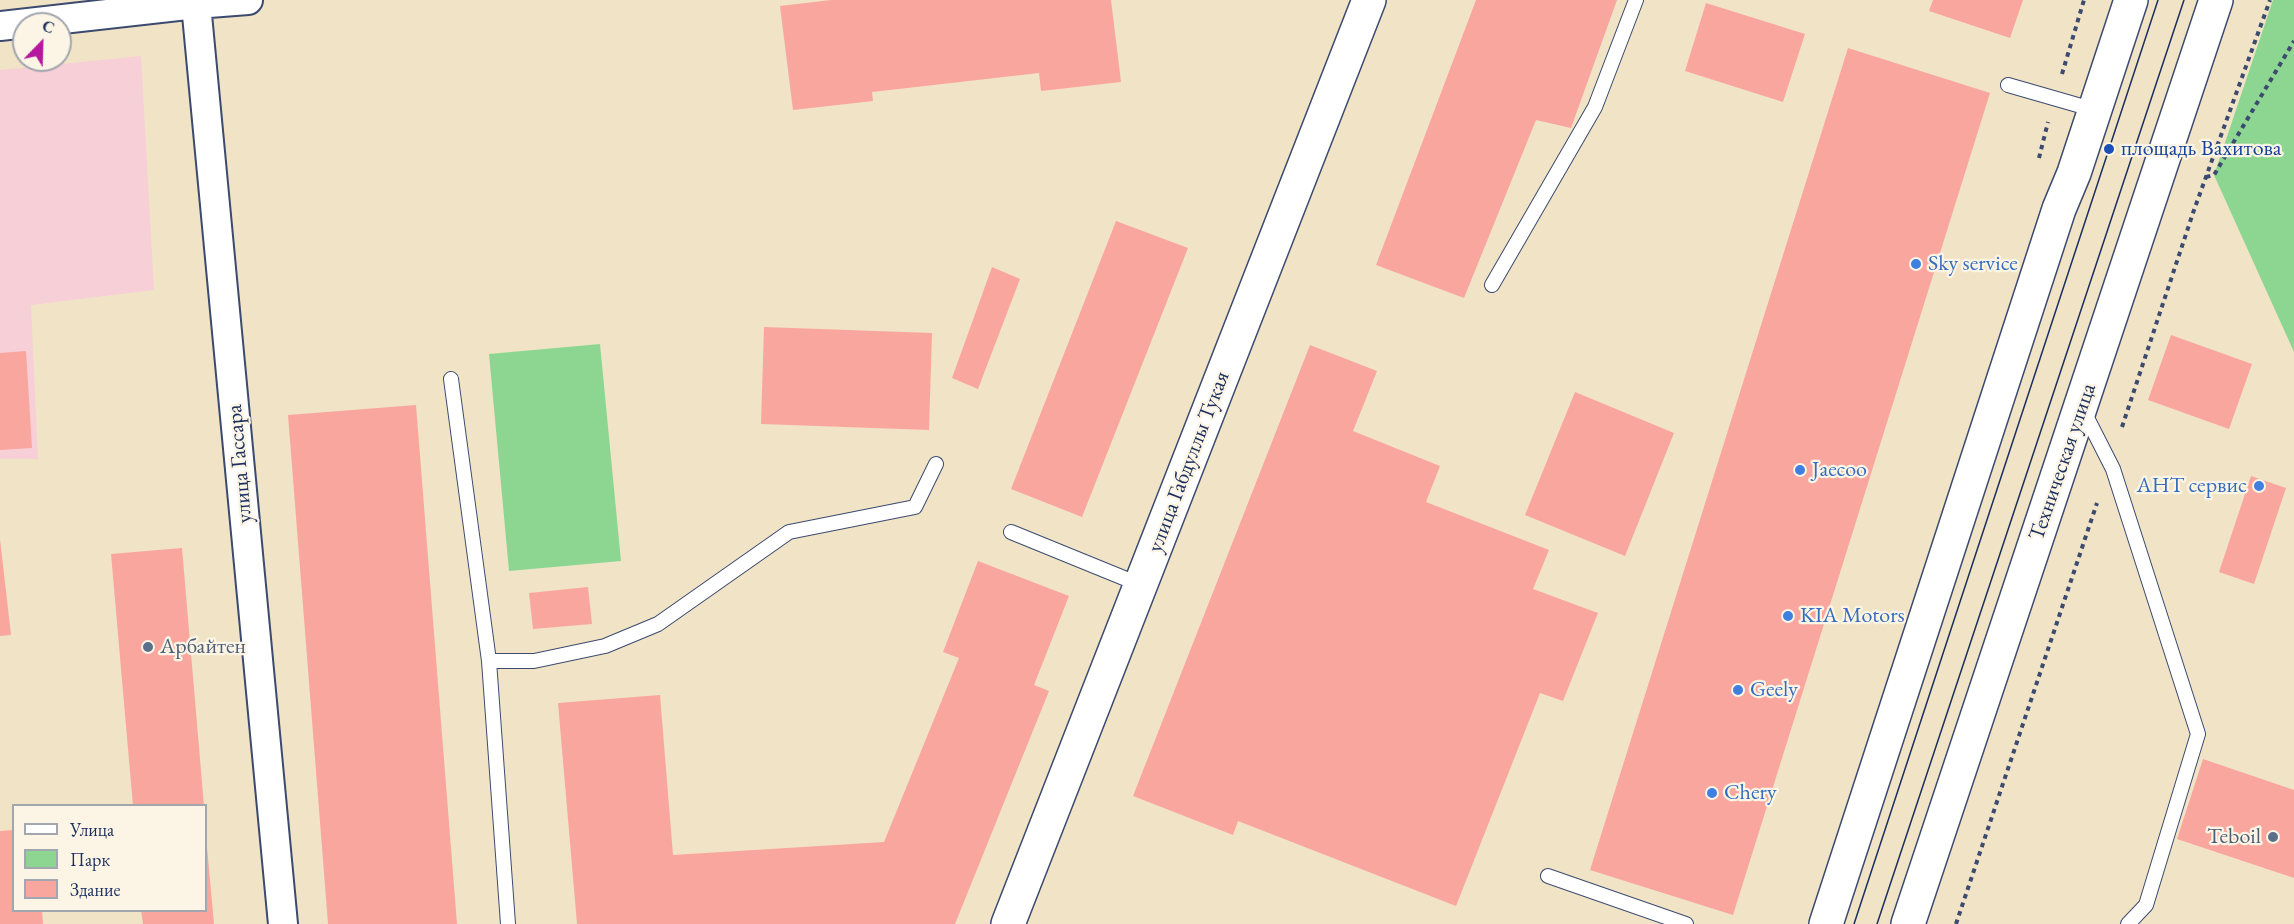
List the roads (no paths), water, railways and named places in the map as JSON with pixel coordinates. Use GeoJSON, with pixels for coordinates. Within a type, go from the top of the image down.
{"type":"FeatureCollection","features":[{"type":"Feature","properties":{"kind":"main road","name":"улица Габдуллы Тукая"},"geometry":{"type":"LineString","coordinates":[[1008,924],[1370,0]]}},
{"type":"Feature","properties":{"kind":"main road"},"geometry":{"type":"LineString","coordinates":[[1826,924],[2056,220],[2131,0]]}},
{"type":"Feature","properties":{"kind":"main road","name":"Техническая улица"},"geometry":{"type":"LineString","coordinates":[[1908,924],[2216,0]]}},
{"type":"Feature","properties":{"kind":"street"},"geometry":{"type":"LineString","coordinates":[[0,26],[248,0]]}},
{"type":"Feature","properties":{"kind":"street","name":"улица Гассара"},"geometry":{"type":"LineString","coordinates":[[196,4],[284,924]]}},
{"type":"Feature","properties":{"kind":"lane"},"geometry":{"type":"LineString","coordinates":[[1492,285],[1595,107],[1636,0]]}},
{"type":"Feature","properties":{"kind":"lane"},"geometry":{"type":"LineString","coordinates":[[2008,85],[2095,110]]}},
{"type":"Feature","properties":{"kind":"lane"},"geometry":{"type":"LineString","coordinates":[[451,379],[489,661],[508,924]]}},
{"type":"Feature","properties":{"kind":"lane"},"geometry":{"type":"LineString","coordinates":[[2081,406],[2113,469],[2198,734],[2146,905],[2128,924]]}},
{"type":"Feature","properties":{"kind":"lane"},"geometry":{"type":"LineString","coordinates":[[489,661],[534,661],[605,646],[658,624],[789,532],[915,507],[936,464]]}},
{"type":"Feature","properties":{"kind":"lane"},"geometry":{"type":"LineString","coordinates":[[1011,532],[1141,585]]}},
{"type":"Feature","properties":{"kind":"lane"},"geometry":{"type":"LineString","coordinates":[[1548,876],[1686,924]]}},
{"type":"Feature","properties":{"kind":"tram line"},"geometry":{"type":"LineString","coordinates":[[1854,924],[2158,0]]}},
{"type":"Feature","properties":{"kind":"tram line"},"geometry":{"type":"LineString","coordinates":[[1877,924],[2184,0]]}},
{"type":"Feature","properties":{"kind":"place","name":"площадь Вахитова"},"geometry":{"type":"Point","coordinates":[2109,149]}},
{"type":"Feature","properties":{"kind":"place","name":"Sky service"},"geometry":{"type":"Point","coordinates":[1916,264]}},
{"type":"Feature","properties":{"kind":"place","name":"Jaecoo"},"geometry":{"type":"Point","coordinates":[1800,470]}},
{"type":"Feature","properties":{"kind":"place","name":"АНТ сервис"},"geometry":{"type":"Point","coordinates":[2259,486]}},
{"type":"Feature","properties":{"kind":"place","name":"KIA Motors"},"geometry":{"type":"Point","coordinates":[1788,616]}},
{"type":"Feature","properties":{"kind":"place","name":"Арбайтен"},"geometry":{"type":"Point","coordinates":[148,647]}},
{"type":"Feature","properties":{"kind":"place","name":"Geely"},"geometry":{"type":"Point","coordinates":[1738,690]}},
{"type":"Feature","properties":{"kind":"place","name":"Chery"},"geometry":{"type":"Point","coordinates":[1712,793]}},
{"type":"Feature","properties":{"kind":"place","name":"Teboil"},"geometry":{"type":"Point","coordinates":[2273,837]}}]}
